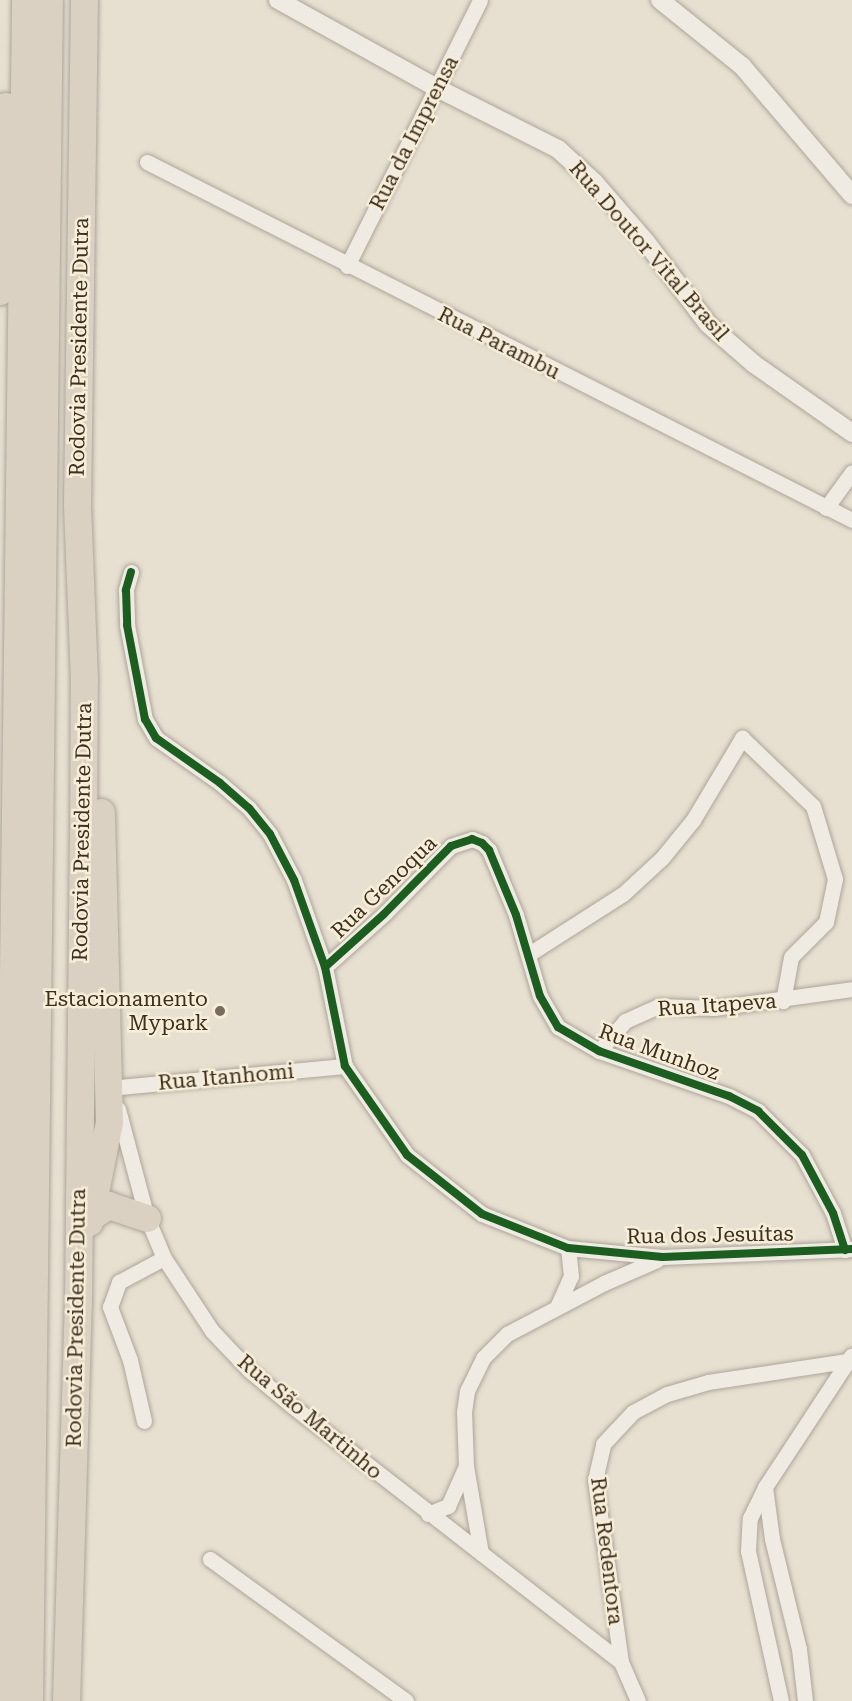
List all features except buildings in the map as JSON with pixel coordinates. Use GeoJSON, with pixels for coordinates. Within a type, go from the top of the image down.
{"type":"FeatureCollection","features":[{"type":"Feature","properties":{"kind":"highway"},"geometry":{"type":"LineString","coordinates":[[0,291],[8,0]]}},
{"type":"Feature","properties":{"kind":"highway"},"geometry":{"type":"LineString","coordinates":[[4,1701],[24,0]]}},
{"type":"Feature","properties":{"kind":"highway","name":"Rodovia Presidente Dutra"},"geometry":{"type":"LineString","coordinates":[[29,1701],[49,0]]}},
{"type":"Feature","properties":{"kind":"highway","name":"Rodovia Presidente Dutra"},"geometry":{"type":"LineString","coordinates":[[66,1701],[78,1303],[84,680],[77,505],[84,0]]}},
{"type":"Feature","properties":{"kind":"highway"},"geometry":{"type":"LineString","coordinates":[[81,153],[89,137],[102,0]]}},
{"type":"Feature","properties":{"kind":"highway"},"geometry":{"type":"LineString","coordinates":[[77,505],[90,530],[110,1088],[106,1142],[90,1217],[78,1303]]}},
{"type":"Feature","properties":{"kind":"highway"},"geometry":{"type":"LineString","coordinates":[[90,1217],[108,1205],[147,1218]]}},
{"type":"Feature","properties":{"kind":"street","name":"Rua Doutor Vital Brasil"},"geometry":{"type":"LineString","coordinates":[[278,0],[436,88],[558,149],[594,182],[646,242],[708,324],[754,364],[852,433]]}},
{"type":"Feature","properties":{"kind":"street","name":"Rua da Imprensa"},"geometry":{"type":"LineString","coordinates":[[347,266],[480,0]]}},
{"type":"Feature","properties":{"kind":"street"},"geometry":{"type":"LineString","coordinates":[[660,0],[742,66],[852,195]]}},
{"type":"Feature","properties":{"kind":"street","name":"Rua Parambu"},"geometry":{"type":"LineString","coordinates":[[147,162],[347,266],[852,520]]}},
{"type":"Feature","properties":{"kind":"street"},"geometry":{"type":"LineString","coordinates":[[826,508],[852,472]]}},
{"type":"Feature","properties":{"kind":"street","name":"Rua dos Jesuítas"},"geometry":{"type":"LineString","coordinates":[[131,572],[126,590],[127,625],[145,719],[156,738],[220,783],[249,808],[270,834],[294,880],[325,967],[345,1066],[390,1135],[433,1177],[482,1214],[568,1248],[609,1254],[663,1257],[848,1250]]}},
{"type":"Feature","properties":{"kind":"street"},"geometry":{"type":"LineString","coordinates":[[529,954],[623,894],[662,858],[693,820],[742,738],[813,806],[835,879],[826,922],[791,957],[783,1001]]}},
{"type":"Feature","properties":{"kind":"street","name":"Rua Genoqua"},"geometry":{"type":"LineString","coordinates":[[325,967],[384,914],[451,846],[472,839]]}},
{"type":"Feature","properties":{"kind":"street","name":"Rua Munhoz"},"geometry":{"type":"LineString","coordinates":[[472,839],[489,850],[529,954],[547,1013],[558,1027],[599,1051],[729,1096],[777,1125],[802,1155],[833,1213],[848,1250]]}},
{"type":"Feature","properties":{"kind":"street","name":"Rua Itapeva"},"geometry":{"type":"LineString","coordinates":[[599,1051],[625,1021],[659,1006],[714,1008],[783,1001],[852,989]]}},
{"type":"Feature","properties":{"kind":"street","name":"Rua Itanhomi"},"geometry":{"type":"LineString","coordinates":[[110,1088],[345,1066]]}},
{"type":"Feature","properties":{"kind":"street","name":"Rua São Martinho"},"geometry":{"type":"LineString","coordinates":[[110,1088],[147,1218],[164,1258],[212,1331],[249,1370],[428,1514],[621,1662]]}},
{"type":"Feature","properties":{"kind":"street"},"geometry":{"type":"LineString","coordinates":[[557,1307],[571,1275],[568,1248]]}},
{"type":"Feature","properties":{"kind":"street"},"geometry":{"type":"LineString","coordinates":[[604,1283],[609,1254]]}},
{"type":"Feature","properties":{"kind":"street"},"geometry":{"type":"LineString","coordinates":[[481,1553],[466,1466],[467,1391],[483,1358],[507,1334],[604,1283],[663,1257]]}},
{"type":"Feature","properties":{"kind":"street"},"geometry":{"type":"LineString","coordinates":[[144,1421],[130,1360],[110,1307],[119,1282],[164,1258]]}},
{"type":"Feature","properties":{"kind":"street"},"geometry":{"type":"LineString","coordinates":[[781,1701],[748,1551],[750,1518],[765,1487],[850,1357]]}},
{"type":"Feature","properties":{"kind":"street","name":"Rua Redentora"},"geometry":{"type":"LineString","coordinates":[[638,1701],[621,1662],[595,1480],[603,1444],[633,1412],[667,1394],[708,1382],[807,1367],[850,1357]]}},
{"type":"Feature","properties":{"kind":"street"},"geometry":{"type":"LineString","coordinates":[[807,1367],[829,1388]]}},
{"type":"Feature","properties":{"kind":"street"},"geometry":{"type":"LineString","coordinates":[[428,1514],[448,1506],[466,1466]]}},
{"type":"Feature","properties":{"kind":"street"},"geometry":{"type":"LineString","coordinates":[[765,1487],[771,1539],[799,1649],[805,1701]]}},
{"type":"Feature","properties":{"kind":"street"},"geometry":{"type":"LineString","coordinates":[[210,1559],[406,1701]]}},
{"type":"Feature","properties":{"kind":"cycle path"},"geometry":{"type":"LineString","coordinates":[[131,572],[126,590],[127,625],[145,719],[156,738],[220,783],[249,808],[270,834],[294,880],[325,967],[345,1066],[407,1155],[482,1214],[568,1248],[663,1257],[852,1249]]}},
{"type":"Feature","properties":{"kind":"cycle path"},"geometry":{"type":"LineString","coordinates":[[325,967],[384,914],[451,846],[472,839],[482,843],[489,850],[516,915],[540,996],[558,1027],[599,1051],[729,1096],[758,1111],[802,1155],[833,1213],[845,1250]]}},
{"type":"Feature","properties":{"kind":"place","name":"Estacionamento Mypark"},"geometry":{"type":"Point","coordinates":[220,1011]}}]}
